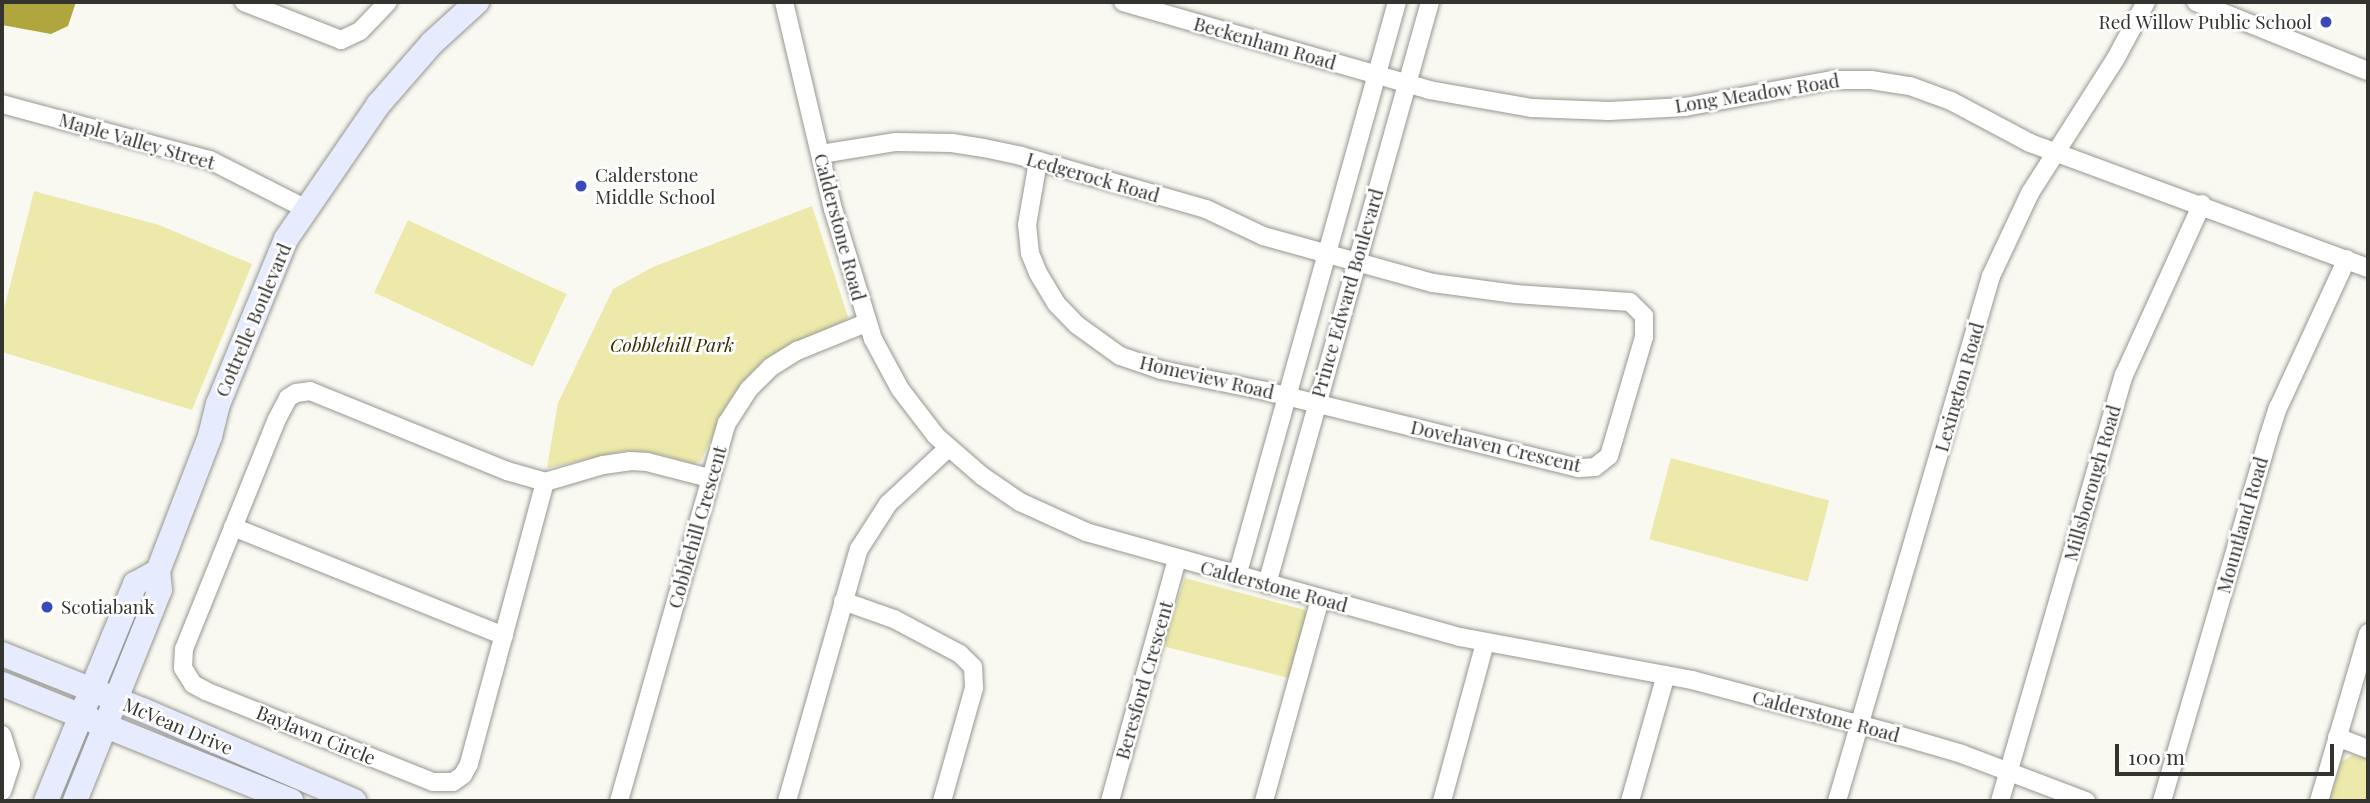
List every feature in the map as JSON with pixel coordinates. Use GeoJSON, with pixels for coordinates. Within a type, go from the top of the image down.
{"type":"FeatureCollection","features":[{"type":"Feature","properties":{"kind":"main road","name":"Cottrelle Boulevard"},"geometry":{"type":"LineString","coordinates":[[75,801],[160,590],[158,571],[210,436],[218,404],[286,239],[378,104],[432,43],[477,2]]}},
{"type":"Feature","properties":{"kind":"main road"},"geometry":{"type":"LineString","coordinates":[[46,801],[135,584],[158,571]]}},
{"type":"Feature","properties":{"kind":"main road","name":"McVean Drive"},"geometry":{"type":"LineString","coordinates":[[2,654],[354,801]]}},
{"type":"Feature","properties":{"kind":"main road","name":"McVean Drive"},"geometry":{"type":"LineString","coordinates":[[2,684],[291,801]]}},
{"type":"Feature","properties":{"kind":"street"},"geometry":{"type":"LineString","coordinates":[[244,2],[301,23],[332,39],[341,40],[354,36],[388,2]]}},
{"type":"Feature","properties":{"kind":"street","name":"Calderstone Road"},"geometry":{"type":"LineString","coordinates":[[785,2],[833,209],[866,323],[900,389],[948,448],[1001,490],[1041,514],[1086,532],[1177,559],[1485,643],[1666,675],[1860,725],[1942,747],[2086,801]]}},
{"type":"Feature","properties":{"kind":"street","name":"Beckenham Road"},"geometry":{"type":"LineString","coordinates":[[1123,2],[1406,84]]}},
{"type":"Feature","properties":{"kind":"street","name":"Prince Edward Boulevard"},"geometry":{"type":"LineString","coordinates":[[1237,576],[1397,2]]}},
{"type":"Feature","properties":{"kind":"street","name":"Prince Edward Boulevard"},"geometry":{"type":"LineString","coordinates":[[1267,584],[1430,2]]}},
{"type":"Feature","properties":{"kind":"street","name":"Lexington Road"},"geometry":{"type":"LineString","coordinates":[[1837,801],[1992,276],[2021,209],[2116,58],[2146,2]]}},
{"type":"Feature","properties":{"kind":"street"},"geometry":{"type":"LineString","coordinates":[[2196,2],[2368,71]]}},
{"type":"Feature","properties":{"kind":"street","name":"Long Meadow Road"},"geometry":{"type":"LineString","coordinates":[[1406,84],[1461,97],[1520,106],[1609,111],[1715,103],[1810,82],[1871,79],[1927,91],[2030,143],[2202,204],[2368,268]]}},
{"type":"Feature","properties":{"kind":"street","name":"Maple Valley Street"},"geometry":{"type":"LineString","coordinates":[[2,104],[210,160],[306,209]]}},
{"type":"Feature","properties":{"kind":"street","name":"Ledgerock Road"},"geometry":{"type":"LineString","coordinates":[[821,153],[867,145],[926,142],[984,148],[1206,209],[1263,236],[1356,263]]}},
{"type":"Feature","properties":{"kind":"street","name":"Homeview Road"},"geometry":{"type":"LineString","coordinates":[[1038,162],[1027,214],[1030,253],[1048,292],[1077,325],[1105,347],[1138,364],[1316,403]]}},
{"type":"Feature","properties":{"kind":"street","name":"Millsborough Road"},"geometry":{"type":"LineString","coordinates":[[2000,801],[2124,375],[2202,204]]}},
{"type":"Feature","properties":{"kind":"street","name":"Mountland Road"},"geometry":{"type":"LineString","coordinates":[[2162,801],[2268,438],[2347,258]]}},
{"type":"Feature","properties":{"kind":"street","name":"Dovehaven Crescent"},"geometry":{"type":"LineString","coordinates":[[1316,403],[1579,468],[1595,467],[1604,462],[1612,450],[1644,337],[1645,324],[1639,308],[1619,299],[1515,294],[1460,288],[1356,263]]}},
{"type":"Feature","properties":{"kind":"street","name":"Cobblehill Crescent"},"geometry":{"type":"LineString","coordinates":[[619,801],[709,478],[727,423],[738,404],[761,377],[797,351],[866,323]]}},
{"type":"Feature","properties":{"kind":"street","name":"Baylawn Circle"},"geometry":{"type":"LineString","coordinates":[[302,391],[325,397],[507,471],[545,482],[469,764],[463,775],[445,784],[433,782],[193,684],[183,668],[183,659],[233,527],[281,408],[288,398],[302,391]]}},
{"type":"Feature","properties":{"kind":"street"},"geometry":{"type":"LineString","coordinates":[[787,801],[859,549],[888,504],[948,448]]}},
{"type":"Feature","properties":{"kind":"street"},"geometry":{"type":"LineString","coordinates":[[545,482],[603,465],[631,461],[647,462],[709,478]]}},
{"type":"Feature","properties":{"kind":"street"},"geometry":{"type":"LineString","coordinates":[[233,527],[504,636]]}},
{"type":"Feature","properties":{"kind":"street","name":"Beresford Crescent"},"geometry":{"type":"LineString","coordinates":[[1110,801],[1177,559]]}},
{"type":"Feature","properties":{"kind":"street"},"geometry":{"type":"LineString","coordinates":[[1264,801],[1320,599]]}},
{"type":"Feature","properties":{"kind":"street"},"geometry":{"type":"LineString","coordinates":[[843,601],[894,619],[960,654],[973,667],[974,688],[942,801]]}},
{"type":"Feature","properties":{"kind":"street"},"geometry":{"type":"LineString","coordinates":[[2319,801],[2368,632]]}},
{"type":"Feature","properties":{"kind":"street"},"geometry":{"type":"LineString","coordinates":[[1441,801],[1485,643]]}},
{"type":"Feature","properties":{"kind":"street"},"geometry":{"type":"LineString","coordinates":[[1630,801],[1666,675]]}},
{"type":"Feature","properties":{"kind":"street"},"geometry":{"type":"LineString","coordinates":[[2,735],[11,764],[2,791]]}},
{"type":"Feature","properties":{"kind":"street"},"geometry":{"type":"LineString","coordinates":[[2337,737],[2368,749]]}},
{"type":"Feature","properties":{"kind":"green space"},"geometry":{"type":"Polygon","coordinates":[[[34,191],[159,225],[252,264],[192,410],[2,352],[2,317],[34,191]]]}},
{"type":"Feature","properties":{"kind":"green space","name":"Cobblehill Park"},"geometry":{"type":"Polygon","coordinates":[[[812,206],[848,317],[845,321],[790,345],[753,371],[729,401],[701,461],[694,464],[653,453],[625,451],[547,468],[558,403],[613,289],[653,267],[812,206]]]}},
{"type":"Feature","properties":{"kind":"green space"},"geometry":{"type":"Polygon","coordinates":[[[408,220],[567,294],[533,366],[374,293],[408,220]]]}},
{"type":"Feature","properties":{"kind":"green space"},"geometry":{"type":"Polygon","coordinates":[[[1671,458],[1829,500],[1808,582],[1649,539],[1671,458]]]}},
{"type":"Feature","properties":{"kind":"green space"},"geometry":{"type":"Polygon","coordinates":[[[1185,578],[1305,610],[1306,617],[1289,678],[1162,646],[1185,578]]]}},
{"type":"Feature","properties":{"kind":"green space"},"geometry":{"type":"Polygon","coordinates":[[[2353,755],[2368,759],[2368,801],[2329,801],[2341,762],[2353,755]]]}},
{"type":"Feature","properties":{"kind":"shaded area"},"geometry":{"type":"Polygon","coordinates":[[[2,2],[76,2],[68,26],[51,34],[2,25],[2,2]]]}},
{"type":"Feature","properties":{"kind":"place","name":"Red Willow Public School"},"geometry":{"type":"Point","coordinates":[2326,22]}},
{"type":"Feature","properties":{"kind":"place","name":"Calderstone Middle School"},"geometry":{"type":"Point","coordinates":[581,186]}},
{"type":"Feature","properties":{"kind":"place","name":"Scotiabank"},"geometry":{"type":"Point","coordinates":[47,607]}}]}
